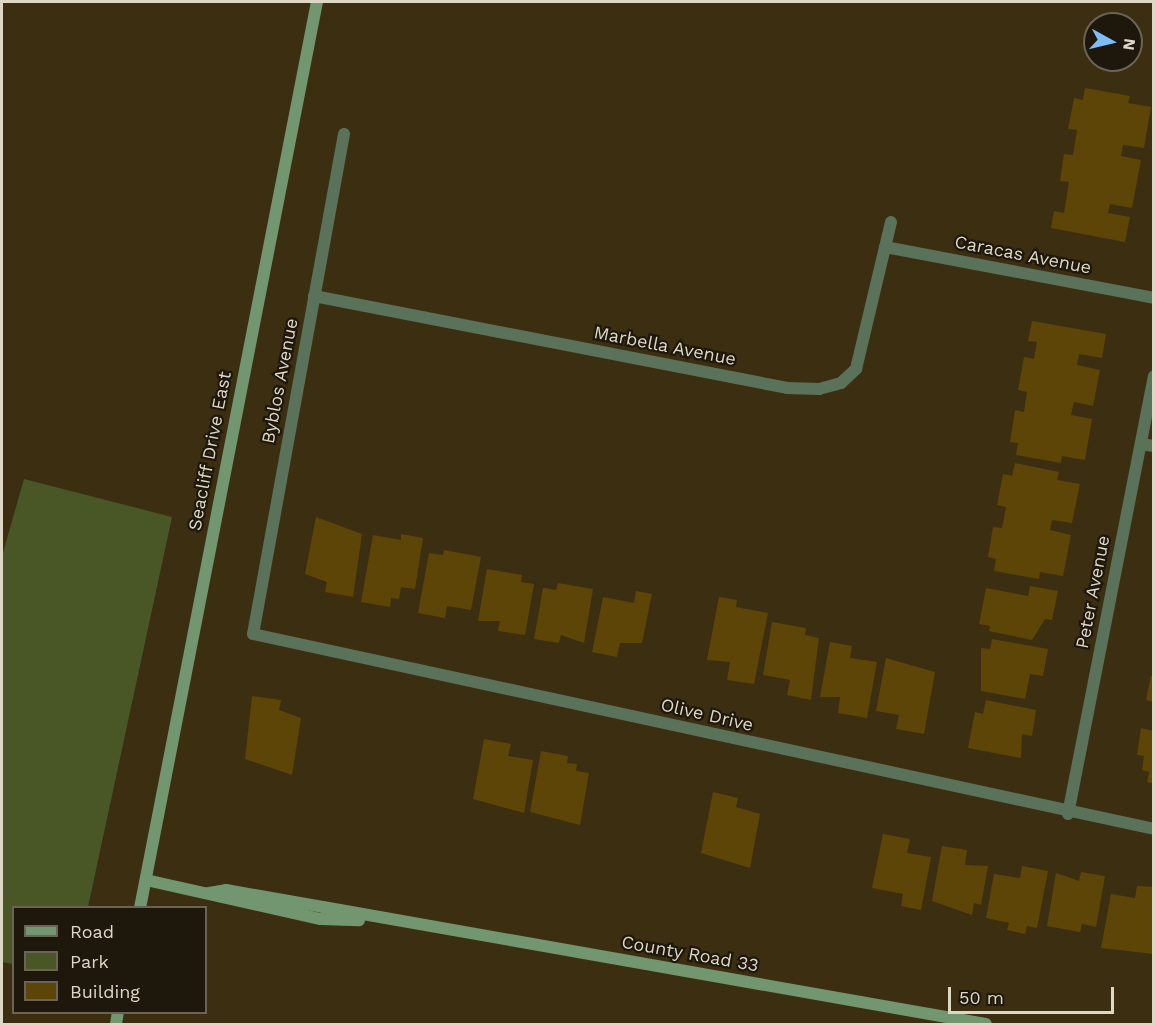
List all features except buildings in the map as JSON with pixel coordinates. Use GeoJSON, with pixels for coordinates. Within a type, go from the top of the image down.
{"type":"FeatureCollection","features":[{"type":"Feature","properties":{"kind":"main road","name":"Seacliff Drive East"},"geometry":{"type":"LineString","coordinates":[[140,906],[316,2]]}},
{"type":"Feature","properties":{"kind":"main road","name":"County Road 33"},"geometry":{"type":"LineString","coordinates":[[146,880],[321,919],[388,921],[986,1024]]}},
{"type":"Feature","properties":{"kind":"street","name":"Byblos Avenue"},"geometry":{"type":"LineString","coordinates":[[253,634],[345,134]]}},
{"type":"Feature","properties":{"kind":"street","name":"Marbella Avenue"},"geometry":{"type":"LineString","coordinates":[[314,296],[787,388],[819,389],[841,383],[856,369],[891,222]]}},
{"type":"Feature","properties":{"kind":"street","name":"Caracas Avenue"},"geometry":{"type":"LineString","coordinates":[[885,247],[1154,298]]}},
{"type":"Feature","properties":{"kind":"street","name":"Peter Avenue"},"geometry":{"type":"LineString","coordinates":[[1068,814],[1147,445],[1154,376]]}},
{"type":"Feature","properties":{"kind":"street","name":"Olive Drive"},"geometry":{"type":"LineString","coordinates":[[253,634],[1068,814],[1154,829]]}},
{"type":"Feature","properties":{"kind":"green space"},"geometry":{"type":"Polygon","coordinates":[[[24,479],[172,517],[88,906],[12,906],[12,964],[2,962],[2,556],[24,479]]]}}]}
